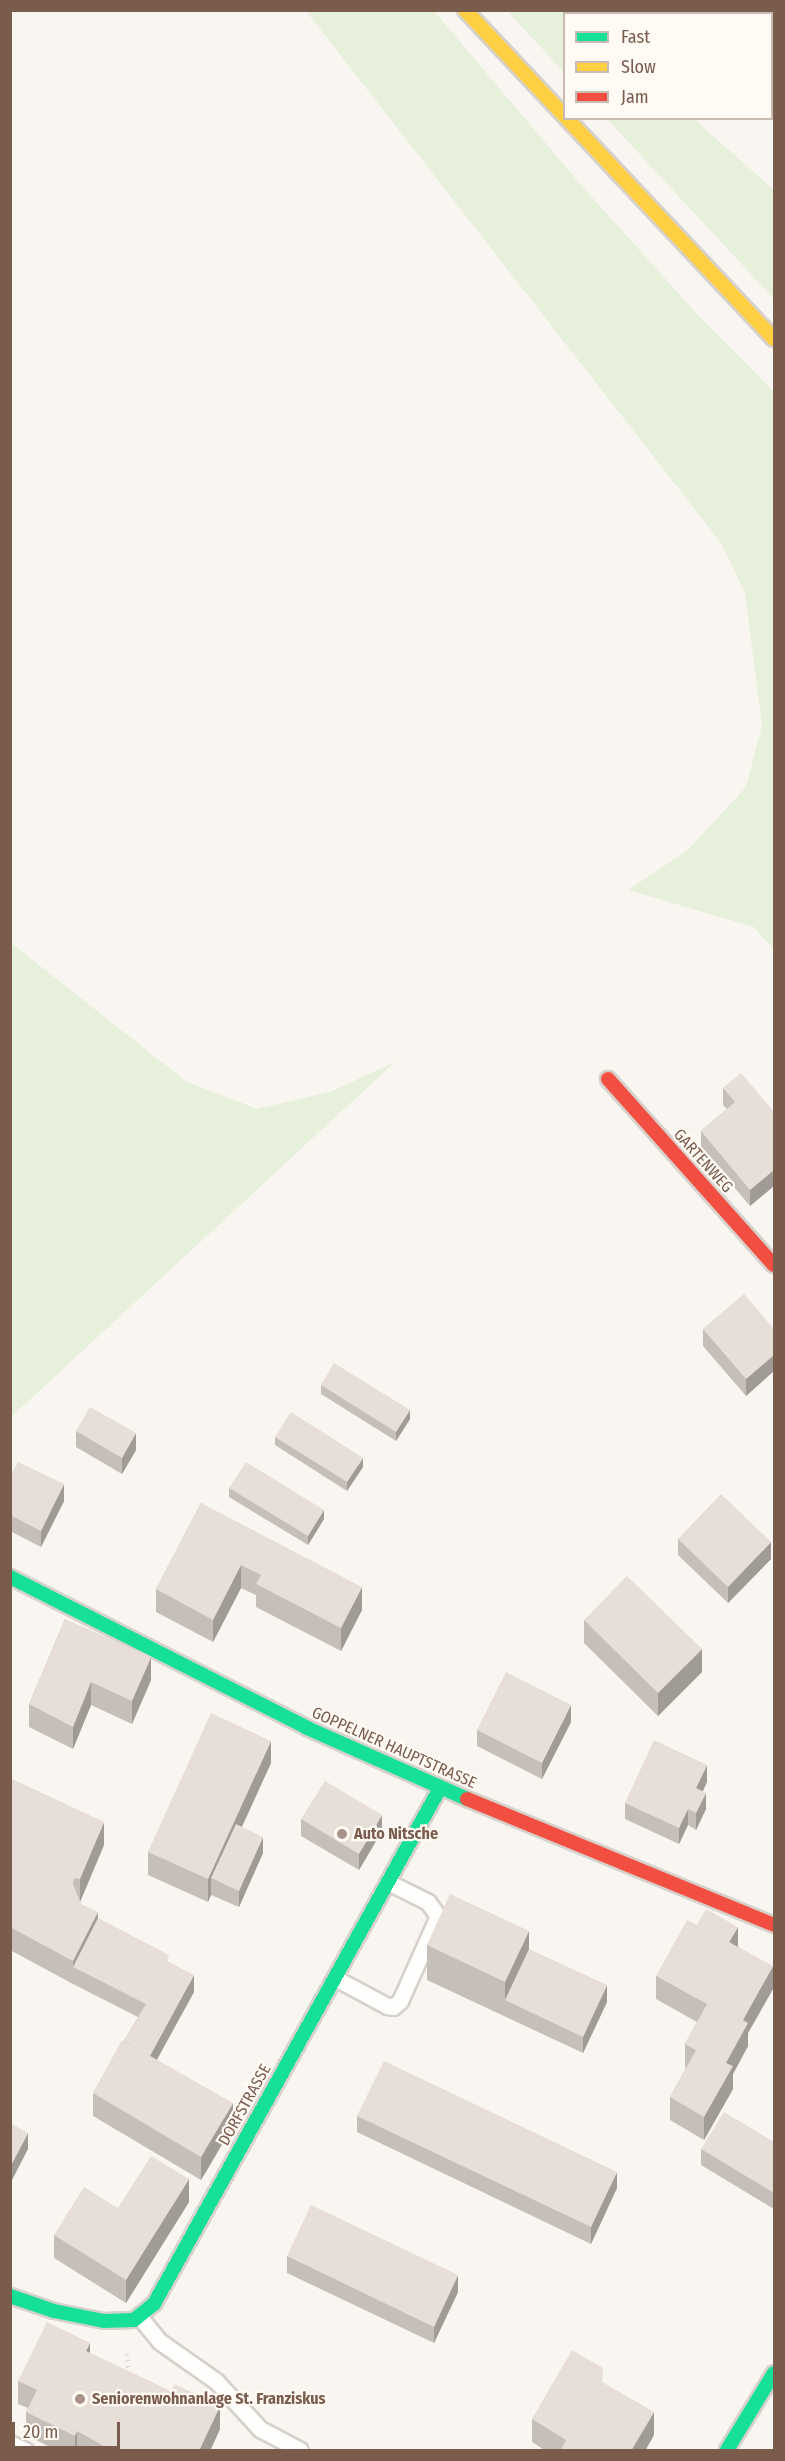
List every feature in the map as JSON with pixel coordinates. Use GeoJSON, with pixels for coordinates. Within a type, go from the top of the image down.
{"type":"FeatureCollection","features":[{"type":"Feature","properties":{"kind":"street"},"geometry":{"type":"LineString","coordinates":[[465,10],[563,114]]}},
{"type":"Feature","properties":{"kind":"street"},"geometry":{"type":"LineString","coordinates":[[568,120],[774,339]]}},
{"type":"Feature","properties":{"kind":"street","name":"GARTENWEG"},"geometry":{"type":"LineString","coordinates":[[608,1078],[774,1265]]}},
{"type":"Feature","properties":{"kind":"street","name":"GOPPELNER HAUPTSTRASSE"},"geometry":{"type":"LineString","coordinates":[[10,1577],[307,1728],[440,1788],[774,1925]]}},
{"type":"Feature","properties":{"kind":"street","name":"DORFSTRASSE"},"geometry":{"type":"LineString","coordinates":[[139,2316],[154,2304],[440,1788]]}},
{"type":"Feature","properties":{"kind":"street"},"geometry":{"type":"LineString","coordinates":[[10,2296],[54,2311],[104,2321],[134,2320],[139,2316]]}},
{"type":"Feature","properties":{"kind":"street"},"geometry":{"type":"LineString","coordinates":[[728,2451],[774,2373]]}},
{"type":"Feature","properties":{"kind":"lane"},"geometry":{"type":"LineString","coordinates":[[335,1978],[387,2006],[393,2007],[400,2001],[438,1917],[428,1902],[388,1882]]}},
{"type":"Feature","properties":{"kind":"lane"},"geometry":{"type":"LineString","coordinates":[[139,2316],[159,2341],[216,2381],[260,2429],[300,2451]]}},
{"type":"Feature","properties":{"kind":"lane"},"geometry":{"type":"LineString","coordinates":[[10,2443],[25,2451]]}},
{"type":"Feature","properties":{"kind":"path"},"geometry":{"type":"LineString","coordinates":[[127,2348],[130,2383]]}},
{"type":"Feature","properties":{"kind":"green space"},"geometry":{"type":"Polygon","coordinates":[[[306,11],[434,11],[581,185],[697,314],[774,392],[774,950],[754,927],[628,890],[688,850],[746,787],[762,725],[745,593],[721,543],[306,11]]]}},
{"type":"Feature","properties":{"kind":"green space"},"geometry":{"type":"Polygon","coordinates":[[[507,11],[582,12],[563,12],[563,71],[507,11]]]}},
{"type":"Feature","properties":{"kind":"green space"},"geometry":{"type":"Polygon","coordinates":[[[608,120],[695,120],[774,190],[774,299],[608,120]]]}},
{"type":"Feature","properties":{"kind":"green space"},"geometry":{"type":"Polygon","coordinates":[[[11,943],[187,1082],[257,1109],[330,1092],[395,1062],[11,1417],[11,943]]]}},
{"type":"Feature","properties":{"kind":"building"},"geometry":{"type":"Polygon","coordinates":[[[741,1073],[774,1112],[774,1170],[750,1190],[701,1131],[735,1102],[723,1088],[741,1073]]]}},
{"type":"Feature","properties":{"kind":"building"},"geometry":{"type":"Polygon","coordinates":[[[744,1294],[774,1329],[774,1355],[746,1379],[703,1329],[744,1294]]]}},
{"type":"Feature","properties":{"kind":"building"},"geometry":{"type":"Polygon","coordinates":[[[334,1363],[410,1410],[396,1432],[321,1385],[334,1363]]]}},
{"type":"Feature","properties":{"kind":"building"},"geometry":{"type":"Polygon","coordinates":[[[90,1407],[136,1433],[122,1458],[76,1431],[90,1407]]]}},
{"type":"Feature","properties":{"kind":"building"},"geometry":{"type":"Polygon","coordinates":[[[291,1412],[363,1458],[347,1482],[275,1437],[291,1412]]]}},
{"type":"Feature","properties":{"kind":"building"},"geometry":{"type":"Polygon","coordinates":[[[18,1462],[64,1484],[41,1531],[10,1515],[10,1476],[18,1462]]]}},
{"type":"Feature","properties":{"kind":"building"},"geometry":{"type":"Polygon","coordinates":[[[246,1462],[324,1510],[308,1536],[229,1488],[246,1462]]]}},
{"type":"Feature","properties":{"kind":"building"},"geometry":{"type":"Polygon","coordinates":[[[721,1494],[771,1542],[728,1587],[678,1539],[721,1494]]]}},
{"type":"Feature","properties":{"kind":"building"},"geometry":{"type":"Polygon","coordinates":[[[201,1503],[362,1587],[341,1628],[256,1584],[261,1575],[241,1565],[213,1620],[156,1589],[201,1503]]]}},
{"type":"Feature","properties":{"kind":"building"},"geometry":{"type":"Polygon","coordinates":[[[627,1576],[702,1649],[658,1693],[584,1620],[627,1576]]]}},
{"type":"Feature","properties":{"kind":"building"},"geometry":{"type":"Polygon","coordinates":[[[65,1619],[151,1657],[132,1701],[91,1682],[73,1727],[29,1704],[65,1619]]]}},
{"type":"Feature","properties":{"kind":"building"},"geometry":{"type":"Polygon","coordinates":[[[506,1672],[571,1705],[542,1763],[477,1730],[506,1672]]]}},
{"type":"Feature","properties":{"kind":"building"},"geometry":{"type":"Polygon","coordinates":[[[211,1713],[271,1741],[208,1879],[148,1852],[211,1713]]]}},
{"type":"Feature","properties":{"kind":"building"},"geometry":{"type":"Polygon","coordinates":[[[654,1740],[707,1765],[696,1788],[706,1793],[696,1813],[688,1809],[679,1828],[625,1803],[654,1740]]]}},
{"type":"Feature","properties":{"kind":"building"},"geometry":{"type":"Polygon","coordinates":[[[10,1778],[104,1822],[80,1879],[74,1878],[73,1884],[81,1904],[98,1912],[73,1961],[10,1927],[10,1778]]]}},
{"type":"Feature","properties":{"kind":"building","name":"Auto Nitsche"},"geometry":{"type":"Polygon","coordinates":[[[325,1781],[382,1815],[359,1854],[301,1819],[325,1781]]]}},
{"type":"Feature","properties":{"kind":"building"},"geometry":{"type":"Polygon","coordinates":[[[236,1824],[263,1837],[239,1891],[211,1878],[236,1824]]]}},
{"type":"Feature","properties":{"kind":"building"},"geometry":{"type":"Polygon","coordinates":[[[450,1894],[529,1931],[505,1982],[427,1945],[450,1894]]]}},
{"type":"Feature","properties":{"kind":"building"},"geometry":{"type":"Polygon","coordinates":[[[706,1909],[738,1927],[729,1942],[773,1966],[743,2020],[748,2023],[726,2063],[733,2066],[704,2117],[670,2097],[696,2050],[685,2044],[707,2004],[656,1976],[687,1920],[697,1925],[706,1909]]]}},
{"type":"Feature","properties":{"kind":"building"},"geometry":{"type":"Polygon","coordinates":[[[98,1918],[169,1955],[167,1961],[194,1975],[150,2056],[124,2041],[146,2004],[73,1967],[98,1918]]]}},
{"type":"Feature","properties":{"kind":"building"},"geometry":{"type":"Polygon","coordinates":[[[529,1949],[607,1985],[583,2037],[505,2000],[529,1949]]]}},
{"type":"Feature","properties":{"kind":"building"},"geometry":{"type":"Polygon","coordinates":[[[122,2040],[233,2103],[201,2157],[93,2093],[122,2040]]]}},
{"type":"Feature","properties":{"kind":"building"},"geometry":{"type":"Polygon","coordinates":[[[384,2061],[617,2172],[591,2227],[357,2116],[384,2061]]]}},
{"type":"Feature","properties":{"kind":"building"},"geometry":{"type":"Polygon","coordinates":[[[724,2112],[774,2142],[774,2193],[701,2149],[724,2112]]]}},
{"type":"Feature","properties":{"kind":"building"},"geometry":{"type":"Polygon","coordinates":[[[10,2123],[28,2133],[10,2167],[10,2123]]]}},
{"type":"Feature","properties":{"kind":"building"},"geometry":{"type":"Polygon","coordinates":[[[151,2156],[189,2179],[126,2280],[54,2235],[84,2187],[118,2208],[151,2156]]]}},
{"type":"Feature","properties":{"kind":"building"},"geometry":{"type":"Polygon","coordinates":[[[311,2205],[458,2275],[434,2327],[287,2256],[311,2205]]]}},
{"type":"Feature","properties":{"kind":"building","name":"Seniorenwohnanlage St. Franziskus"},"geometry":{"type":"Polygon","coordinates":[[[47,2322],[90,2343],[86,2351],[171,2391],[175,2384],[220,2406],[199,2451],[113,2451],[77,2431],[75,2436],[26,2412],[37,2390],[18,2381],[47,2322]]]}},
{"type":"Feature","properties":{"kind":"building"},"geometry":{"type":"Polygon","coordinates":[[[572,2350],[603,2368],[602,2382],[654,2412],[631,2451],[560,2451],[566,2440],[532,2419],[572,2350]]]}},
{"type":"Feature","properties":{"kind":"traffic: fast"},"geometry":{"type":"LineString","coordinates":[[10,1577],[307,1728],[467,1799]]}},
{"type":"Feature","properties":{"kind":"traffic: fast"},"geometry":{"type":"LineString","coordinates":[[10,2296],[54,2311],[104,2321],[134,2320],[154,2304],[440,1788]]}},
{"type":"Feature","properties":{"kind":"traffic: fast"},"geometry":{"type":"LineString","coordinates":[[727,2450],[774,2373]]}},
{"type":"Feature","properties":{"kind":"traffic: slow"},"geometry":{"type":"LineString","coordinates":[[465,10],[563,114]]}},
{"type":"Feature","properties":{"kind":"traffic: slow"},"geometry":{"type":"LineString","coordinates":[[568,120],[774,339]]}},
{"type":"Feature","properties":{"kind":"traffic: jam"},"geometry":{"type":"LineString","coordinates":[[608,1079],[774,1265]]}},
{"type":"Feature","properties":{"kind":"traffic: jam"},"geometry":{"type":"LineString","coordinates":[[467,1799],[774,1925]]}},
{"type":"Feature","properties":{"kind":"place","name":"Auto Nitsche"},"geometry":{"type":"Point","coordinates":[342,1834]}},
{"type":"Feature","properties":{"kind":"place","name":"Seniorenwohnanlage St. Franziskus"},"geometry":{"type":"Point","coordinates":[80,2399]}}]}
